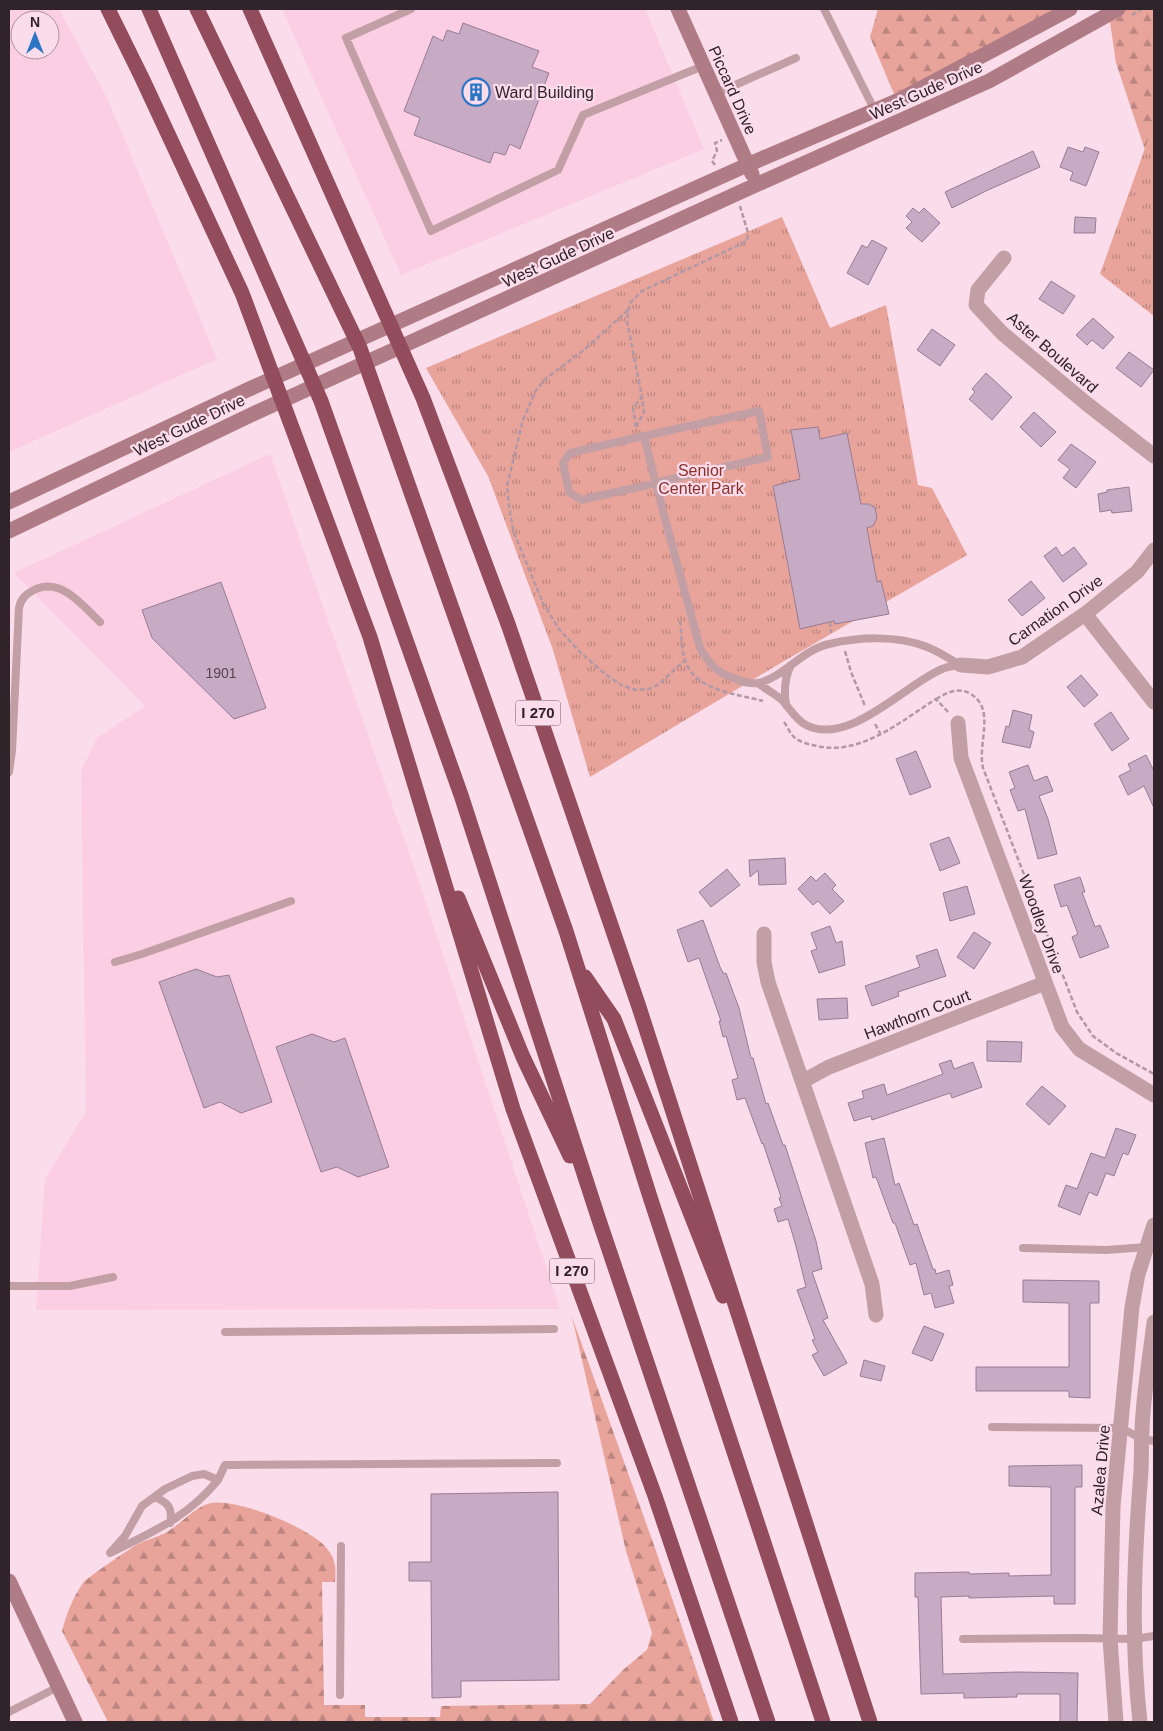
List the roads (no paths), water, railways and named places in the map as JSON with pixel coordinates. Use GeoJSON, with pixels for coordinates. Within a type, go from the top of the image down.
{"type":"FeatureCollection","features":[{"type":"Feature","properties":{"kind":"highway","name":"I 270"},"geometry":{"type":"LineString","coordinates":[[108,9],[242,294],[370,637],[513,1110],[651,1487],[731,1722]]}},
{"type":"Feature","properties":{"kind":"highway","name":"I 270"},"geometry":{"type":"LineString","coordinates":[[149,9],[321,401],[461,795],[598,1217],[768,1722]]}},
{"type":"Feature","properties":{"kind":"highway","name":"I 270"},"geometry":{"type":"LineString","coordinates":[[197,9],[360,348],[566,931],[651,1200],[823,1722]]}},
{"type":"Feature","properties":{"kind":"highway","name":"I 270"},"geometry":{"type":"LineString","coordinates":[[250,9],[423,398],[508,624],[639,1006],[870,1722]]}},
{"type":"Feature","properties":{"kind":"highway"},"geometry":{"type":"LineString","coordinates":[[424,815],[524,1057],[598,1217]]}},
{"type":"Feature","properties":{"kind":"highway"},"geometry":{"type":"LineString","coordinates":[[576,964],[614,1019],[777,1435]]}},
{"type":"Feature","properties":{"kind":"main road","name":"Piccard Drive"},"geometry":{"type":"LineString","coordinates":[[678,9],[747,165],[758,184]]}},
{"type":"Feature","properties":{"kind":"main road","name":"West Gude Drive"},"geometry":{"type":"LineString","coordinates":[[9,502],[399,321],[747,165],[906,97],[1070,9]]}},
{"type":"Feature","properties":{"kind":"main road","name":"West Gude Drive"},"geometry":{"type":"LineString","coordinates":[[9,531],[255,413],[989,81],[1118,9]]}},
{"type":"Feature","properties":{"kind":"main road"},"geometry":{"type":"LineString","coordinates":[[9,1581],[75,1722]]}},
{"type":"Feature","properties":{"kind":"street","name":"Aster Boulevard"},"geometry":{"type":"LineString","coordinates":[[1004,258],[978,290],[976,305],[1002,333],[1087,404],[1154,456]]}},
{"type":"Feature","properties":{"kind":"street","name":"Carnation Drive"},"geometry":{"type":"LineString","coordinates":[[960,665],[988,667],[1022,658],[1085,614],[1137,572],[1154,550]]}},
{"type":"Feature","properties":{"kind":"street"},"geometry":{"type":"LineString","coordinates":[[1085,614],[1154,702]]}},
{"type":"Feature","properties":{"kind":"street","name":"Woodley Drive"},"geometry":{"type":"LineString","coordinates":[[958,723],[961,758],[1062,1028],[1080,1049],[1154,1095]]}},
{"type":"Feature","properties":{"kind":"street"},"geometry":{"type":"LineString","coordinates":[[764,934],[764,962],[768,982],[872,1284],[876,1315]]}},
{"type":"Feature","properties":{"kind":"street","name":"Hawthorn Court"},"geometry":{"type":"LineString","coordinates":[[803,1081],[829,1067],[1045,983]]}},
{"type":"Feature","properties":{"kind":"street","name":"Azalea Drive"},"geometry":{"type":"LineString","coordinates":[[1116,1722],[1110,1639],[1113,1506],[1132,1307],[1138,1274],[1150,1247],[1154,1225]]}},
{"type":"Feature","properties":{"kind":"street"},"geometry":{"type":"LineString","coordinates":[[1140,1722],[1135,1682],[1133,1639],[1136,1534],[1140,1482],[1148,1440],[1154,1322]]}},
{"type":"Feature","properties":{"kind":"lane"},"geometry":{"type":"LineString","coordinates":[[411,9],[346,38],[431,231],[558,170],[583,115],[703,66]]}},
{"type":"Feature","properties":{"kind":"lane"},"geometry":{"type":"LineString","coordinates":[[824,9],[875,111]]}},
{"type":"Feature","properties":{"kind":"lane"},"geometry":{"type":"LineString","coordinates":[[715,94],[796,58]]}},
{"type":"Feature","properties":{"kind":"lane"},"geometry":{"type":"LineString","coordinates":[[759,411],[768,457],[580,500],[569,492],[563,463],[570,453],[644,436],[759,411]]}},
{"type":"Feature","properties":{"kind":"lane"},"geometry":{"type":"LineString","coordinates":[[644,436],[700,648],[709,663],[723,675],[745,682],[758,683],[772,677],[810,651],[828,644],[875,638],[903,639],[928,647],[960,665]]}},
{"type":"Feature","properties":{"kind":"lane"},"geometry":{"type":"LineString","coordinates":[[9,772],[12,751],[18,608],[21,599],[39,588],[51,587],[60,589],[68,592],[100,622]]}},
{"type":"Feature","properties":{"kind":"lane"},"geometry":{"type":"LineString","coordinates":[[787,706],[784,686],[787,672],[792,663]]}},
{"type":"Feature","properties":{"kind":"lane"},"geometry":{"type":"LineString","coordinates":[[758,683],[782,700],[806,725],[819,729],[837,730],[858,722],[942,668],[960,665]]}},
{"type":"Feature","properties":{"kind":"lane"},"geometry":{"type":"LineString","coordinates":[[115,962],[291,901]]}},
{"type":"Feature","properties":{"kind":"lane"},"geometry":{"type":"LineString","coordinates":[[1023,1248],[1106,1250],[1150,1247]]}},
{"type":"Feature","properties":{"kind":"lane"},"geometry":{"type":"LineString","coordinates":[[9,1286],[70,1286],[113,1277]]}},
{"type":"Feature","properties":{"kind":"lane"},"geometry":{"type":"LineString","coordinates":[[225,1332],[554,1329]]}},
{"type":"Feature","properties":{"kind":"lane"},"geometry":{"type":"LineString","coordinates":[[992,1427],[1121,1428],[1148,1440]]}},
{"type":"Feature","properties":{"kind":"lane"},"geometry":{"type":"LineString","coordinates":[[218,1480],[204,1474],[192,1476],[154,1497],[142,1506],[125,1536],[110,1553],[170,1523],[204,1497],[218,1480],[225,1466],[557,1463]]}},
{"type":"Feature","properties":{"kind":"lane"},"geometry":{"type":"LineString","coordinates":[[154,1497],[167,1503],[170,1508],[170,1523]]}},
{"type":"Feature","properties":{"kind":"lane"},"geometry":{"type":"LineString","coordinates":[[340,1695],[341,1546]]}},
{"type":"Feature","properties":{"kind":"lane"},"geometry":{"type":"LineString","coordinates":[[963,1639],[1133,1639],[1154,1636]]}},
{"type":"Feature","properties":{"kind":"lane"},"geometry":{"type":"LineString","coordinates":[[9,1712],[58,1686]]}},
{"type":"Feature","properties":{"kind":"place","name":"Ward Building"},"geometry":{"type":"Point","coordinates":[476,92]}},
{"type":"Feature","properties":{"kind":"park label","name":"Senior Center Park"},"geometry":{"type":"Point","coordinates":[701,479]}}]}
